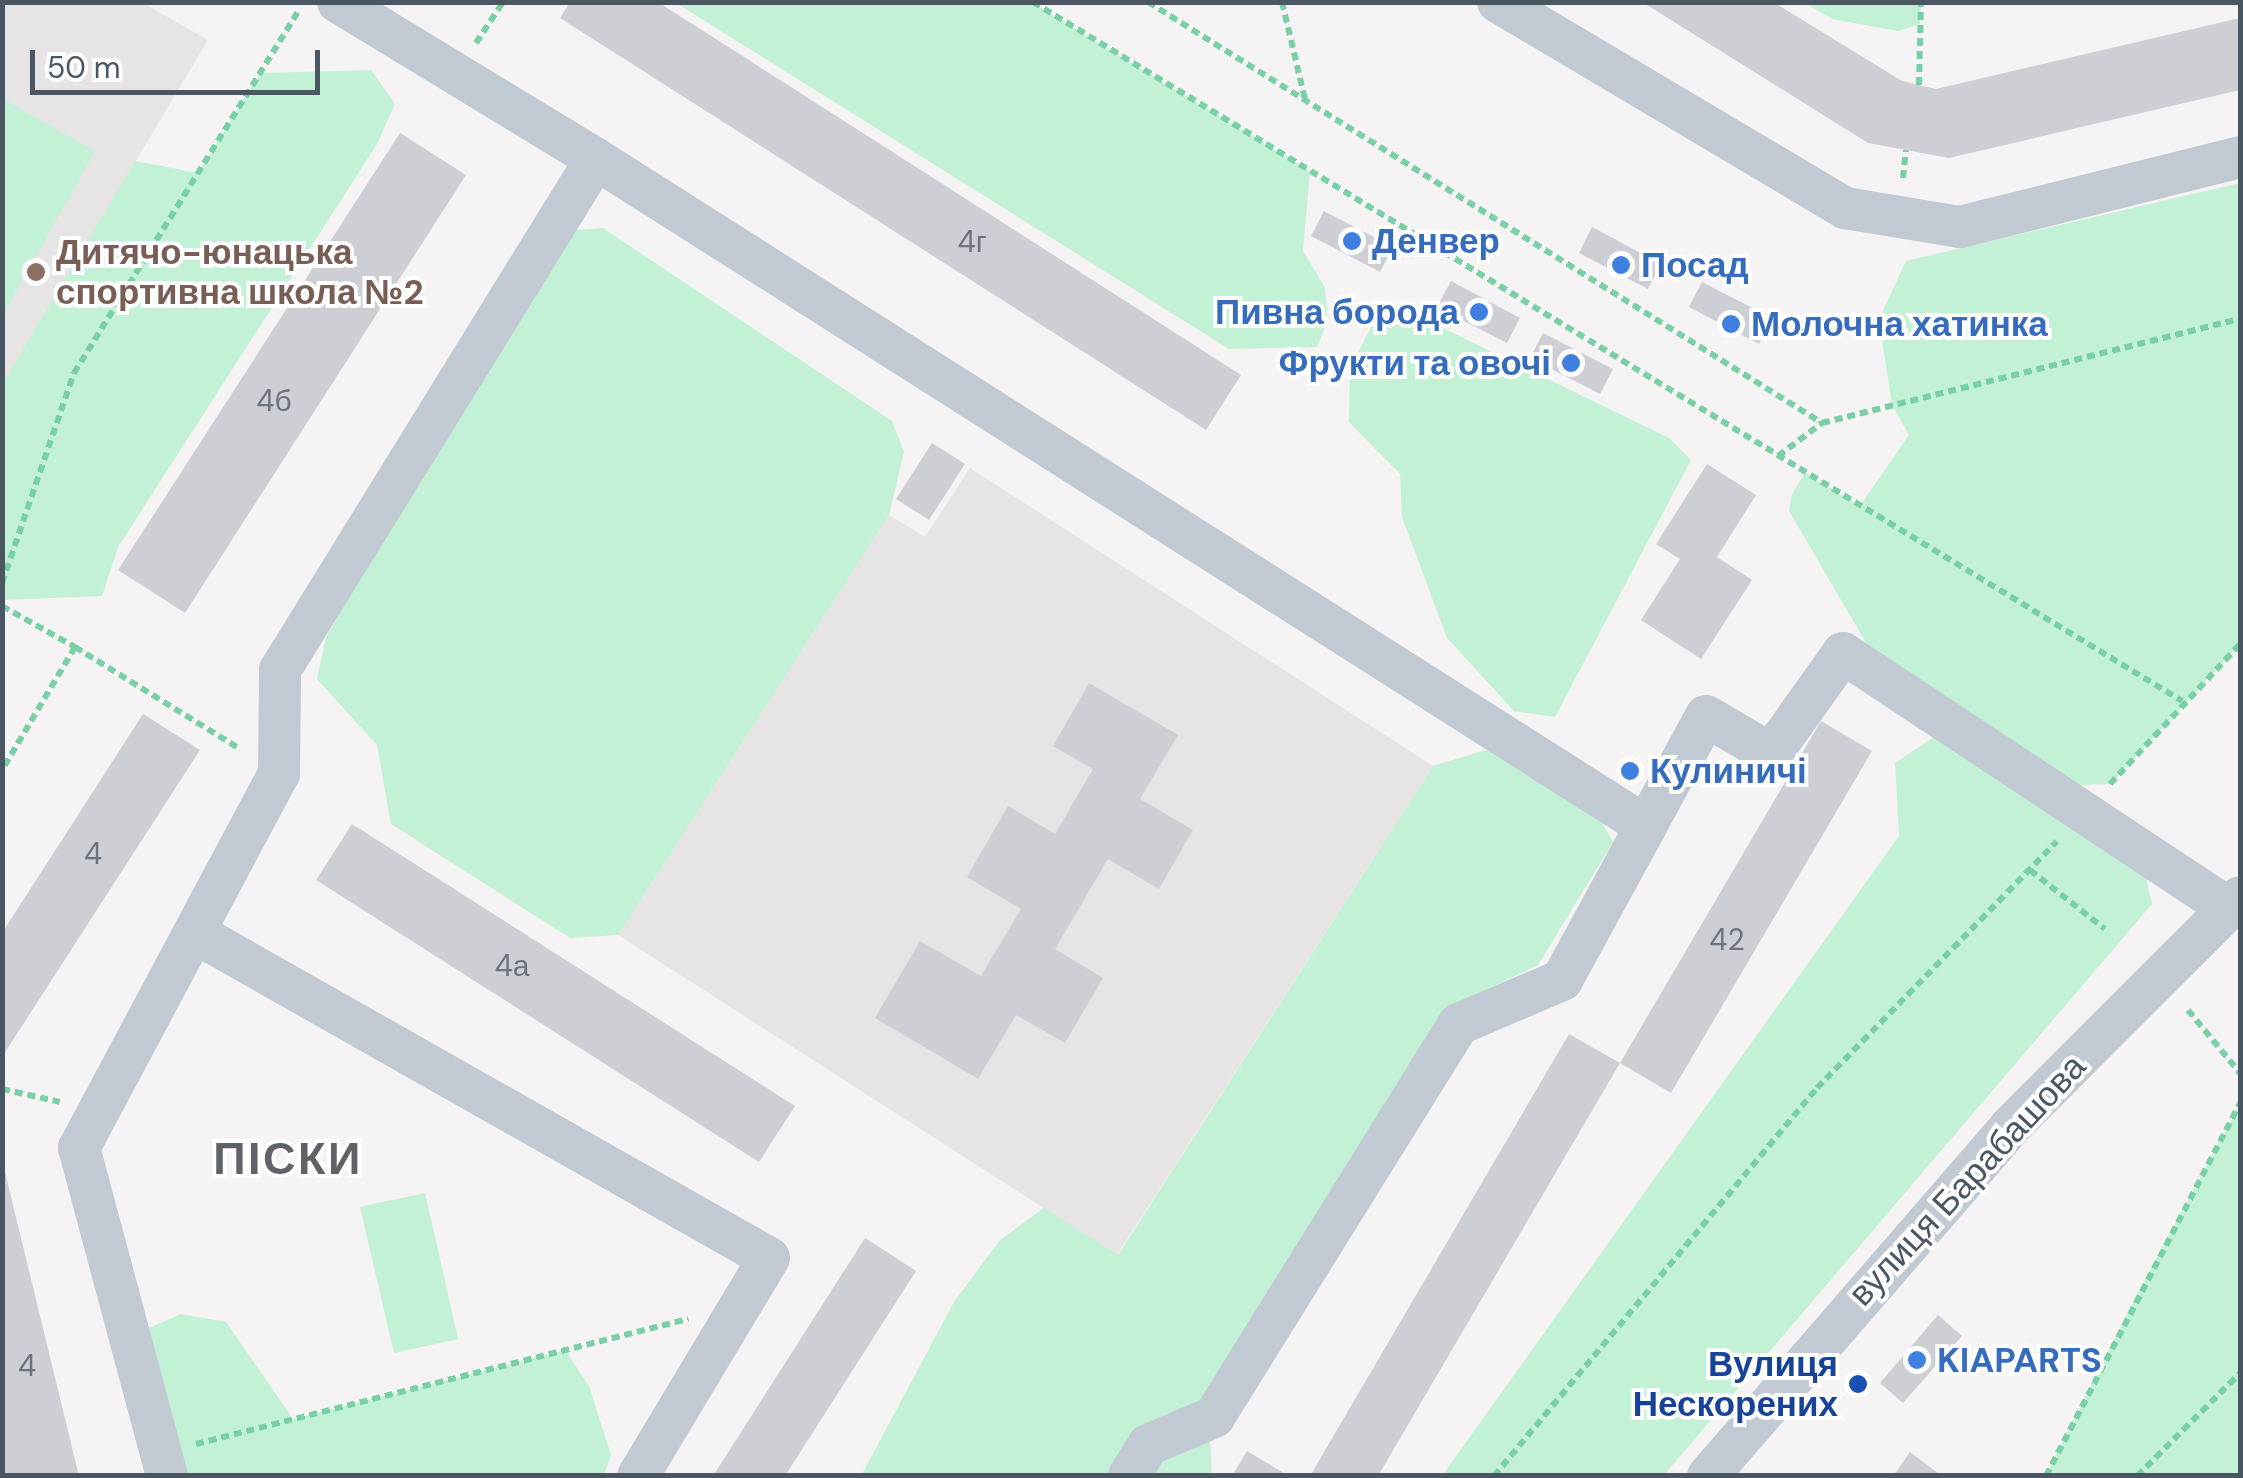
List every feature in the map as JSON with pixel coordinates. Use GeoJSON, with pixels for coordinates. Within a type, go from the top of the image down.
{"type":"FeatureCollection","features":[{"type":"Feature","properties":{"kind":"street"},"geometry":{"type":"LineString","coordinates":[[338,2],[596,160],[1646,826]]}},
{"type":"Feature","properties":{"kind":"street"},"geometry":{"type":"LineString","coordinates":[[1498,2],[1845,208],[1960,227],[2240,156]]}},
{"type":"Feature","properties":{"kind":"street"},"geometry":{"type":"LineString","coordinates":[[164,1464],[78,1148],[197,934],[279,774],[280,670],[596,160]]}},
{"type":"Feature","properties":{"kind":"street"},"geometry":{"type":"LineString","coordinates":[[1129,1476],[1148,1445],[1214,1417],[1459,1024],[1562,980],[1706,716],[1772,754],[1843,653],[2234,902]]}},
{"type":"Feature","properties":{"kind":"street","name":"вулиця Барабашова"},"geometry":{"type":"LineString","coordinates":[[1708,1476],[2010,1127],[2234,902]]}},
{"type":"Feature","properties":{"kind":"street"},"geometry":{"type":"LineString","coordinates":[[197,934],[769,1258],[638,1476]]}},
{"type":"Feature","properties":{"kind":"path"},"geometry":{"type":"LineString","coordinates":[[2,583],[74,373],[303,2]]}},
{"type":"Feature","properties":{"kind":"path"},"geometry":{"type":"LineString","coordinates":[[1033,2],[2182,702]]}},
{"type":"Feature","properties":{"kind":"path"},"geometry":{"type":"LineString","coordinates":[[1148,2],[1822,423]]}},
{"type":"Feature","properties":{"kind":"path"},"geometry":{"type":"LineString","coordinates":[[1164,2],[1168,15]]}},
{"type":"Feature","properties":{"kind":"path"},"geometry":{"type":"LineString","coordinates":[[1282,2],[1305,100]]}},
{"type":"Feature","properties":{"kind":"path"},"geometry":{"type":"LineString","coordinates":[[1919,85],[1921,2]]}},
{"type":"Feature","properties":{"kind":"path"},"geometry":{"type":"LineString","coordinates":[[1778,456],[1822,423],[2240,319]]}},
{"type":"Feature","properties":{"kind":"path"},"geometry":{"type":"LineString","coordinates":[[2,606],[279,774]]}},
{"type":"Feature","properties":{"kind":"path"},"geometry":{"type":"LineString","coordinates":[[1494,1476],[1817,1088],[2088,810],[2182,702],[2240,644]]}},
{"type":"Feature","properties":{"kind":"path"},"geometry":{"type":"LineString","coordinates":[[2,770],[75,647]]}},
{"type":"Feature","properties":{"kind":"path"},"geometry":{"type":"LineString","coordinates":[[2030,870],[2105,929]]}},
{"type":"Feature","properties":{"kind":"path"},"geometry":{"type":"LineString","coordinates":[[2188,1010],[2240,1073]]}},
{"type":"Feature","properties":{"kind":"path"},"geometry":{"type":"LineString","coordinates":[[2,1089],[100,1110]]}},
{"type":"Feature","properties":{"kind":"path"},"geometry":{"type":"LineString","coordinates":[[2046,1476],[2240,1104]]}},
{"type":"Feature","properties":{"kind":"path"},"geometry":{"type":"LineString","coordinates":[[164,1464],[741,1305]]}},
{"type":"Feature","properties":{"kind":"path"},"geometry":{"type":"LineString","coordinates":[[2138,1476],[2240,1373]]}},
{"type":"Feature","properties":{"kind":"shaded area","name":"Дитячо-юнацька спортивна школа №2"},"geometry":{"type":"Polygon","coordinates":[[[3,3],[143,3],[208,40],[3,383],[3,3]]]}},
{"type":"Feature","properties":{"kind":"shaded area"},"geometry":{"type":"Polygon","coordinates":[[[970,468],[1433,766],[1117,1255],[618,935],[889,515],[925,537],[970,468]]]}},
{"type":"Feature","properties":{"kind":"green space"},"geometry":{"type":"Polygon","coordinates":[[[676,3],[1033,3],[1310,171],[1303,251],[1325,288],[1328,320],[1317,347],[1229,349],[676,3]]]}},
{"type":"Feature","properties":{"kind":"green space"},"geometry":{"type":"Polygon","coordinates":[[[1805,3],[1921,3],[1920,24],[1898,31],[1832,19],[1805,3]]]}},
{"type":"Feature","properties":{"kind":"green space"},"geometry":{"type":"Polygon","coordinates":[[[371,70],[395,104],[377,144],[118,547],[102,596],[3,600],[3,383],[135,161],[198,173],[260,73],[371,70]]]}},
{"type":"Feature","properties":{"kind":"green space"},"geometry":{"type":"Polygon","coordinates":[[[3,99],[95,151],[3,315],[3,99]]]}},
{"type":"Feature","properties":{"kind":"green space"},"geometry":{"type":"Polygon","coordinates":[[[2240,183],[2240,644],[2111,784],[2080,785],[1868,646],[1789,511],[1792,494],[1805,473],[1860,506],[1909,435],[1892,405],[1879,319],[1906,261],[2240,183]]]}},
{"type":"Feature","properties":{"kind":"green space"},"geometry":{"type":"Polygon","coordinates":[[[603,228],[892,421],[904,452],[889,515],[618,935],[570,938],[391,824],[377,745],[317,679],[326,637],[431,456],[575,230],[603,228]]]}},
{"type":"Feature","properties":{"kind":"green space"},"geometry":{"type":"Polygon","coordinates":[[[1406,310],[1669,438],[1691,460],[1555,717],[1514,711],[1447,638],[1402,517],[1400,474],[1349,422],[1350,367],[1373,324],[1406,310]]]}},
{"type":"Feature","properties":{"kind":"green space"},"geometry":{"type":"Polygon","coordinates":[[[1941,732],[2145,873],[2152,904],[1664,1475],[1442,1476],[1899,836],[1895,763],[1941,732]]]}},
{"type":"Feature","properties":{"kind":"green space"},"geometry":{"type":"Polygon","coordinates":[[[1496,747],[1603,824],[1613,842],[1538,965],[1450,1007],[1208,1400],[1212,1475],[861,1476],[954,1302],[1000,1240],[1044,1208],[1118,1255],[1433,766],[1496,747]]]}},
{"type":"Feature","properties":{"kind":"green space"},"geometry":{"type":"Polygon","coordinates":[[[2240,1104],[2240,1475],[2046,1475],[2137,1294],[2240,1104]]]}},
{"type":"Feature","properties":{"kind":"green space"},"geometry":{"type":"Polygon","coordinates":[[[425,1193],[458,1339],[394,1353],[360,1207],[425,1193]]]}},
{"type":"Feature","properties":{"kind":"green space"},"geometry":{"type":"Polygon","coordinates":[[[181,1314],[226,1322],[293,1419],[565,1350],[589,1386],[611,1455],[604,1475],[183,1475],[144,1330],[181,1314]]]}},
{"type":"Feature","properties":{"kind":"building"},"geometry":{"type":"Polygon","coordinates":[[[570,2],[658,2],[1241,375],[1206,430],[560,18],[570,2]]]}},
{"type":"Feature","properties":{"kind":"building"},"geometry":{"type":"Polygon","coordinates":[[[1642,2],[1773,2],[1902,81],[1936,89],[2240,18],[2240,90],[1949,158],[1868,143],[1642,2]]]}},
{"type":"Feature","properties":{"kind":"building"},"geometry":{"type":"Polygon","coordinates":[[[400,133],[466,175],[185,613],[118,570],[400,133]]]}},
{"type":"Feature","properties":{"kind":"building","name":"Денвер"},"geometry":{"type":"Polygon","coordinates":[[[1324,211],[1393,247],[1380,272],[1311,236],[1324,211]]]}},
{"type":"Feature","properties":{"kind":"building"},"geometry":{"type":"Polygon","coordinates":[[[1592,227],[1661,264],[1648,289],[1579,253],[1592,227]]]}},
{"type":"Feature","properties":{"kind":"building","name":"Пивна борода"},"geometry":{"type":"Polygon","coordinates":[[[1451,281],[1520,318],[1507,343],[1437,307],[1451,281]]]}},
{"type":"Feature","properties":{"kind":"building"},"geometry":{"type":"Polygon","coordinates":[[[1702,282],[1772,318],[1759,344],[1689,307],[1702,282]]]}},
{"type":"Feature","properties":{"kind":"building","name":"Фрукти та овочі"},"geometry":{"type":"Polygon","coordinates":[[[1543,333],[1613,369],[1600,394],[1530,358],[1543,333]]]}},
{"type":"Feature","properties":{"kind":"building"},"geometry":{"type":"Polygon","coordinates":[[[932,443],[965,464],[929,520],[896,499],[932,443]]]}},
{"type":"Feature","properties":{"kind":"building"},"geometry":{"type":"Polygon","coordinates":[[[1707,464],[1756,495],[1717,557],[1752,580],[1701,659],[1641,620],[1680,559],[1656,544],[1707,464]]]}},
{"type":"Feature","properties":{"kind":"building"},"geometry":{"type":"Polygon","coordinates":[[[1089,683],[1178,735],[1140,799],[1193,830],[1159,889],[1108,859],[1055,949],[1103,978],[1065,1043],[1016,1015],[978,1079],[875,1018],[920,941],[981,976],[1021,909],[967,877],[1008,806],[1055,834],[1093,769],[1053,746],[1089,683]]]}},
{"type":"Feature","properties":{"kind":"building"},"geometry":{"type":"Polygon","coordinates":[[[143,714],[200,750],[2,1057],[2,933],[143,714]]]}},
{"type":"Feature","properties":{"kind":"building"},"geometry":{"type":"Polygon","coordinates":[[[1821,721],[1872,751],[1671,1093],[1620,1063],[1821,721]]]}},
{"type":"Feature","properties":{"kind":"building"},"geometry":{"type":"Polygon","coordinates":[[[352,824],[795,1106],[759,1162],[316,880],[352,824]]]}},
{"type":"Feature","properties":{"kind":"building"},"geometry":{"type":"Polygon","coordinates":[[[1569,1034],[1620,1063],[1378,1476],[1310,1476],[1569,1034]]]}},
{"type":"Feature","properties":{"kind":"building"},"geometry":{"type":"Polygon","coordinates":[[[4,1168],[79,1476],[2,1476],[4,1168]]]}},
{"type":"Feature","properties":{"kind":"building"},"geometry":{"type":"Polygon","coordinates":[[[865,1238],[916,1271],[785,1476],[713,1476],[865,1238]]]}},
{"type":"Feature","properties":{"kind":"building"},"geometry":{"type":"Polygon","coordinates":[[[1938,1315],[1962,1336],[1903,1403],[1880,1383],[1938,1315]]]}},
{"type":"Feature","properties":{"kind":"building"},"geometry":{"type":"Polygon","coordinates":[[[1247,1451],[1289,1476],[1232,1476],[1247,1451]]]}},
{"type":"Feature","properties":{"kind":"building"},"geometry":{"type":"Polygon","coordinates":[[[1910,1452],[1942,1476],[1893,1476],[1910,1452]]]}},
{"type":"Feature","properties":{"kind":"place","name":"Денвер"},"geometry":{"type":"Point","coordinates":[1352,241]}},
{"type":"Feature","properties":{"kind":"place","name":"Посад"},"geometry":{"type":"Point","coordinates":[1621,265]}},
{"type":"Feature","properties":{"kind":"place","name":"Дитячо-юнацька спортивна школа №2"},"geometry":{"type":"Point","coordinates":[36,272]}},
{"type":"Feature","properties":{"kind":"place","name":"Пивна борода"},"geometry":{"type":"Point","coordinates":[1479,312]}},
{"type":"Feature","properties":{"kind":"place","name":"Молочна хатинка"},"geometry":{"type":"Point","coordinates":[1731,324]}},
{"type":"Feature","properties":{"kind":"place","name":"Фрукти та овочі"},"geometry":{"type":"Point","coordinates":[1571,363]}},
{"type":"Feature","properties":{"kind":"place","name":"Кулиничі"},"geometry":{"type":"Point","coordinates":[1630,771]}},
{"type":"Feature","properties":{"kind":"place","name":"KIAPARTS"},"geometry":{"type":"Point","coordinates":[1917,1360]}},
{"type":"Feature","properties":{"kind":"place","name":"Вулиця Нескорених"},"geometry":{"type":"Point","coordinates":[1858,1384]}},
{"type":"Feature","properties":{"kind":"district","name":"ПІСКИ"},"geometry":{"type":"Point","coordinates":[288,1159]}}]}
